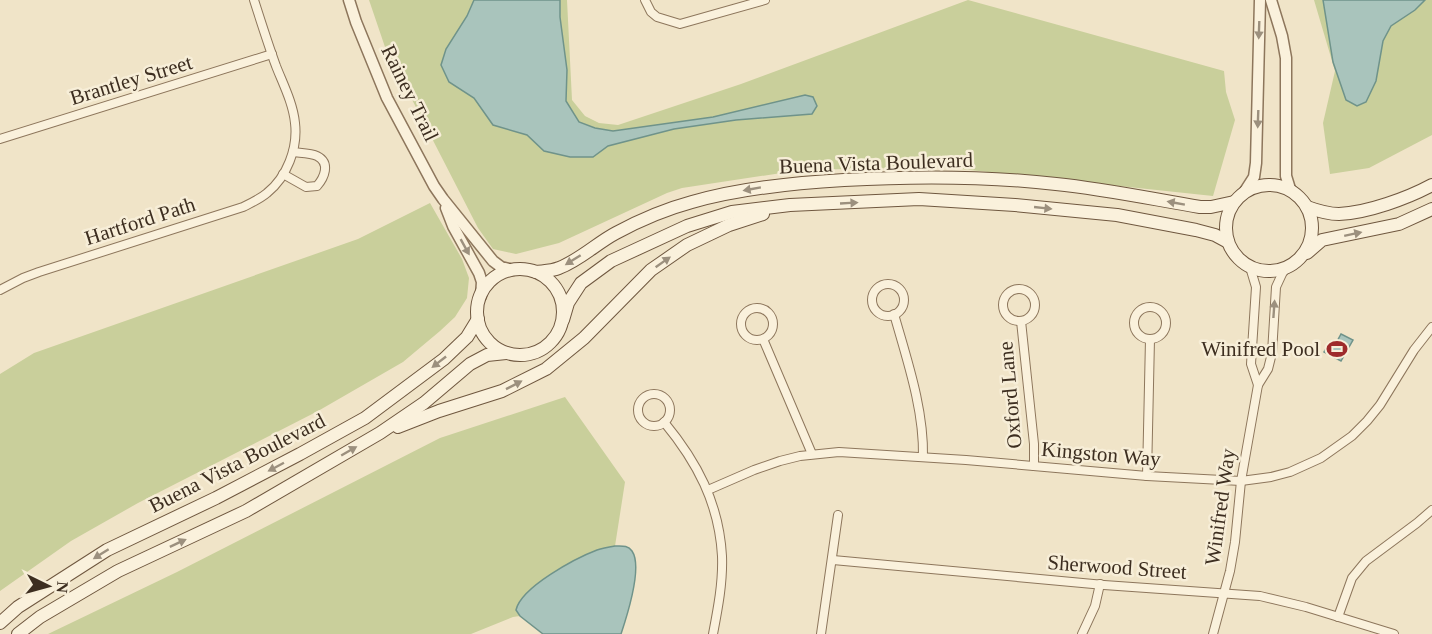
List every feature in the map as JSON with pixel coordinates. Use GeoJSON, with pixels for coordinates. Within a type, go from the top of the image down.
{"type":"FeatureCollection","features":[{"type":"Feature","properties":{"kind":"main road","name":"Buena Vista Boulevard"},"geometry":{"type":"LineString","coordinates":[[536,272],[563,266],[616,233],[679,206],[719,195],[796,183],[874,178],[997,179],[1057,183],[1200,207],[1234,202]]}},
{"type":"Feature","properties":{"kind":"main road"},"geometry":{"type":"LineString","coordinates":[[1228,242],[1227,215],[1234,202],[1245,191],[1256,186],[1279,185],[1290,189],[1300,197],[1312,220],[1309,246],[1301,257]]}},
{"type":"Feature","properties":{"kind":"main road"},"geometry":{"type":"LineString","coordinates":[[1307,207],[1339,214],[1372,208],[1420,192],[1432,185]]}},
{"type":"Feature","properties":{"kind":"main road","name":"Buena Vista Boulevard"},"geometry":{"type":"LineString","coordinates":[[563,320],[568,303],[580,283],[611,261],[687,226],[732,212],[790,205],[919,200],[1015,205],[1117,215],[1215,235],[1228,242],[1240,261],[1250,267]]}},
{"type":"Feature","properties":{"kind":"main road"},"geometry":{"type":"LineString","coordinates":[[380,433],[502,391],[546,369],[584,338],[651,270],[687,245],[729,225],[790,205]]}},
{"type":"Feature","properties":{"kind":"main road"},"geometry":{"type":"LineString","coordinates":[[1250,267],[1262,271],[1286,268],[1322,240],[1399,224],[1432,209]]}},
{"type":"Feature","properties":{"kind":"main road"},"geometry":{"type":"LineString","coordinates":[[521,269],[536,272],[555,286],[563,308],[563,320],[557,334],[542,349],[520,356],[506,353],[492,345],[483,333],[478,319],[481,296],[488,284],[499,275],[521,269]]}},
{"type":"Feature","properties":{"kind":"main road","name":"Buena Vista Boulevard"},"geometry":{"type":"LineString","coordinates":[[0,623],[18,607],[107,550],[216,498],[365,418],[444,359],[467,337],[478,319]]}},
{"type":"Feature","properties":{"kind":"main road","name":"Buena Vista Boulevard"},"geometry":{"type":"LineString","coordinates":[[18,634],[40,617],[118,571],[246,511],[380,433],[424,404],[470,364],[487,355],[506,353]]}},
{"type":"Feature","properties":{"kind":"street","name":"Hartford Path"},"geometry":{"type":"LineString","coordinates":[[0,290],[39,272],[243,207],[268,192],[288,166],[293,152],[295,123],[291,105],[254,0]]}},
{"type":"Feature","properties":{"kind":"street","name":"Rainey Trail"},"geometry":{"type":"LineString","coordinates":[[349,0],[387,98],[443,199],[453,226],[479,273],[482,282],[481,296]]}},
{"type":"Feature","properties":{"kind":"street"},"geometry":{"type":"LineString","coordinates":[[645,0],[651,12],[657,17],[680,24],[764,0]]}},
{"type":"Feature","properties":{"kind":"street"},"geometry":{"type":"LineString","coordinates":[[1245,191],[1254,177],[1256,163],[1260,0]]}},
{"type":"Feature","properties":{"kind":"street"},"geometry":{"type":"LineString","coordinates":[[1271,0],[1286,58],[1286,176],[1290,189]]}},
{"type":"Feature","properties":{"kind":"street","name":"Brantley Street"},"geometry":{"type":"LineString","coordinates":[[0,139],[272,54]]}},
{"type":"Feature","properties":{"kind":"street"},"geometry":{"type":"LineString","coordinates":[[283,174],[306,187],[317,186],[324,177],[325,167],[322,160],[316,156],[293,152]]}},
{"type":"Feature","properties":{"kind":"street","name":"Rainey Trail"},"geometry":{"type":"LineString","coordinates":[[443,199],[493,261],[501,267],[513,270]]}},
{"type":"Feature","properties":{"kind":"street"},"geometry":{"type":"LineString","coordinates":[[1250,267],[1256,287],[1251,364],[1258,385]]}},
{"type":"Feature","properties":{"kind":"street"},"geometry":{"type":"LineString","coordinates":[[1258,385],[1268,369],[1272,352],[1276,287],[1286,268]]}},
{"type":"Feature","properties":{"kind":"street"},"geometry":{"type":"LineString","coordinates":[[894,314],[918,406],[923,457]]}},
{"type":"Feature","properties":{"kind":"street","name":"Oxford Lane"},"geometry":{"type":"LineString","coordinates":[[1021,321],[1034,444],[1034,466]]}},
{"type":"Feature","properties":{"kind":"street","name":"Kingston Way"},"geometry":{"type":"LineString","coordinates":[[708,490],[753,470],[790,458],[839,452],[1147,476],[1241,481],[1271,477],[1321,458],[1352,436],[1380,405],[1414,350],[1432,327]]}},
{"type":"Feature","properties":{"kind":"street"},"geometry":{"type":"LineString","coordinates":[[763,339],[812,454]]}},
{"type":"Feature","properties":{"kind":"street"},"geometry":{"type":"LineString","coordinates":[[1147,476],[1150,339]]}},
{"type":"Feature","properties":{"kind":"street","name":"Winifred Way"},"geometry":{"type":"LineString","coordinates":[[1213,634],[1225,593],[1258,385]]}},
{"type":"Feature","properties":{"kind":"street"},"geometry":{"type":"LineString","coordinates":[[664,422],[692,458],[708,490],[716,518],[722,557],[722,577],[714,634]]}},
{"type":"Feature","properties":{"kind":"street"},"geometry":{"type":"LineString","coordinates":[[1338,617],[1352,578],[1366,561],[1432,510]]}},
{"type":"Feature","properties":{"kind":"street"},"geometry":{"type":"LineString","coordinates":[[821,634],[838,515]]}},
{"type":"Feature","properties":{"kind":"street","name":"Sherwood Street"},"geometry":{"type":"LineString","coordinates":[[833,561],[1271,598],[1394,634]]}},
{"type":"Feature","properties":{"kind":"street"},"geometry":{"type":"LineString","coordinates":[[1083,634],[1095,606],[1100,584]]}},
{"type":"Feature","properties":{"kind":"green space"},"geometry":{"type":"Polygon","coordinates":[[[369,0],[567,0],[572,100],[585,116],[599,123],[618,125],[741,84],[968,0],[1224,71],[1226,92],[1235,120],[1213,196],[942,167],[801,170],[682,188],[559,243],[516,254],[493,249],[478,228],[385,47],[369,0]]]}},
{"type":"Feature","properties":{"kind":"green space"},"geometry":{"type":"Polygon","coordinates":[[[1314,0],[1432,0],[1432,135],[1369,168],[1330,174],[1323,123],[1335,71],[1314,0]]]}},
{"type":"Feature","properties":{"kind":"green space"},"geometry":{"type":"Polygon","coordinates":[[[430,203],[462,259],[469,278],[467,298],[455,317],[440,331],[403,362],[318,411],[138,503],[71,541],[0,591],[0,374],[34,353],[358,239],[430,203]]]}},
{"type":"Feature","properties":{"kind":"green space"},"geometry":{"type":"Polygon","coordinates":[[[565,397],[625,482],[615,546],[570,563],[539,582],[526,594],[516,610],[520,616],[471,634],[48,634],[177,572],[440,438],[565,397]]]}},
{"type":"Feature","properties":{"kind":"water"},"geometry":{"type":"Polygon","coordinates":[[[474,0],[560,0],[567,70],[566,101],[579,122],[595,128],[613,131],[713,117],[805,95],[813,97],[817,106],[812,114],[736,120],[674,129],[608,146],[593,157],[570,157],[544,151],[527,135],[493,125],[474,98],[449,82],[441,65],[446,49],[467,16],[474,0]]]}},
{"type":"Feature","properties":{"kind":"water"},"geometry":{"type":"Polygon","coordinates":[[[1323,0],[1425,0],[1415,10],[1391,26],[1383,41],[1376,81],[1366,102],[1357,106],[1346,100],[1333,62],[1323,0]]]}},
{"type":"Feature","properties":{"kind":"water","name":"Winifred Pool"},"geometry":{"type":"Polygon","coordinates":[[[1341,334],[1353,340],[1341,361],[1324,352],[1329,343],[1335,345],[1341,334]]]}},
{"type":"Feature","properties":{"kind":"water"},"geometry":{"type":"Polygon","coordinates":[[[625,546],[632,551],[636,568],[633,592],[621,634],[543,634],[520,616],[516,610],[520,601],[550,574],[599,549],[625,546]]]}},
{"type":"Feature","properties":{"kind":"place","name":"Winifred Pool"},"geometry":{"type":"Point","coordinates":[1337,349]}}]}
